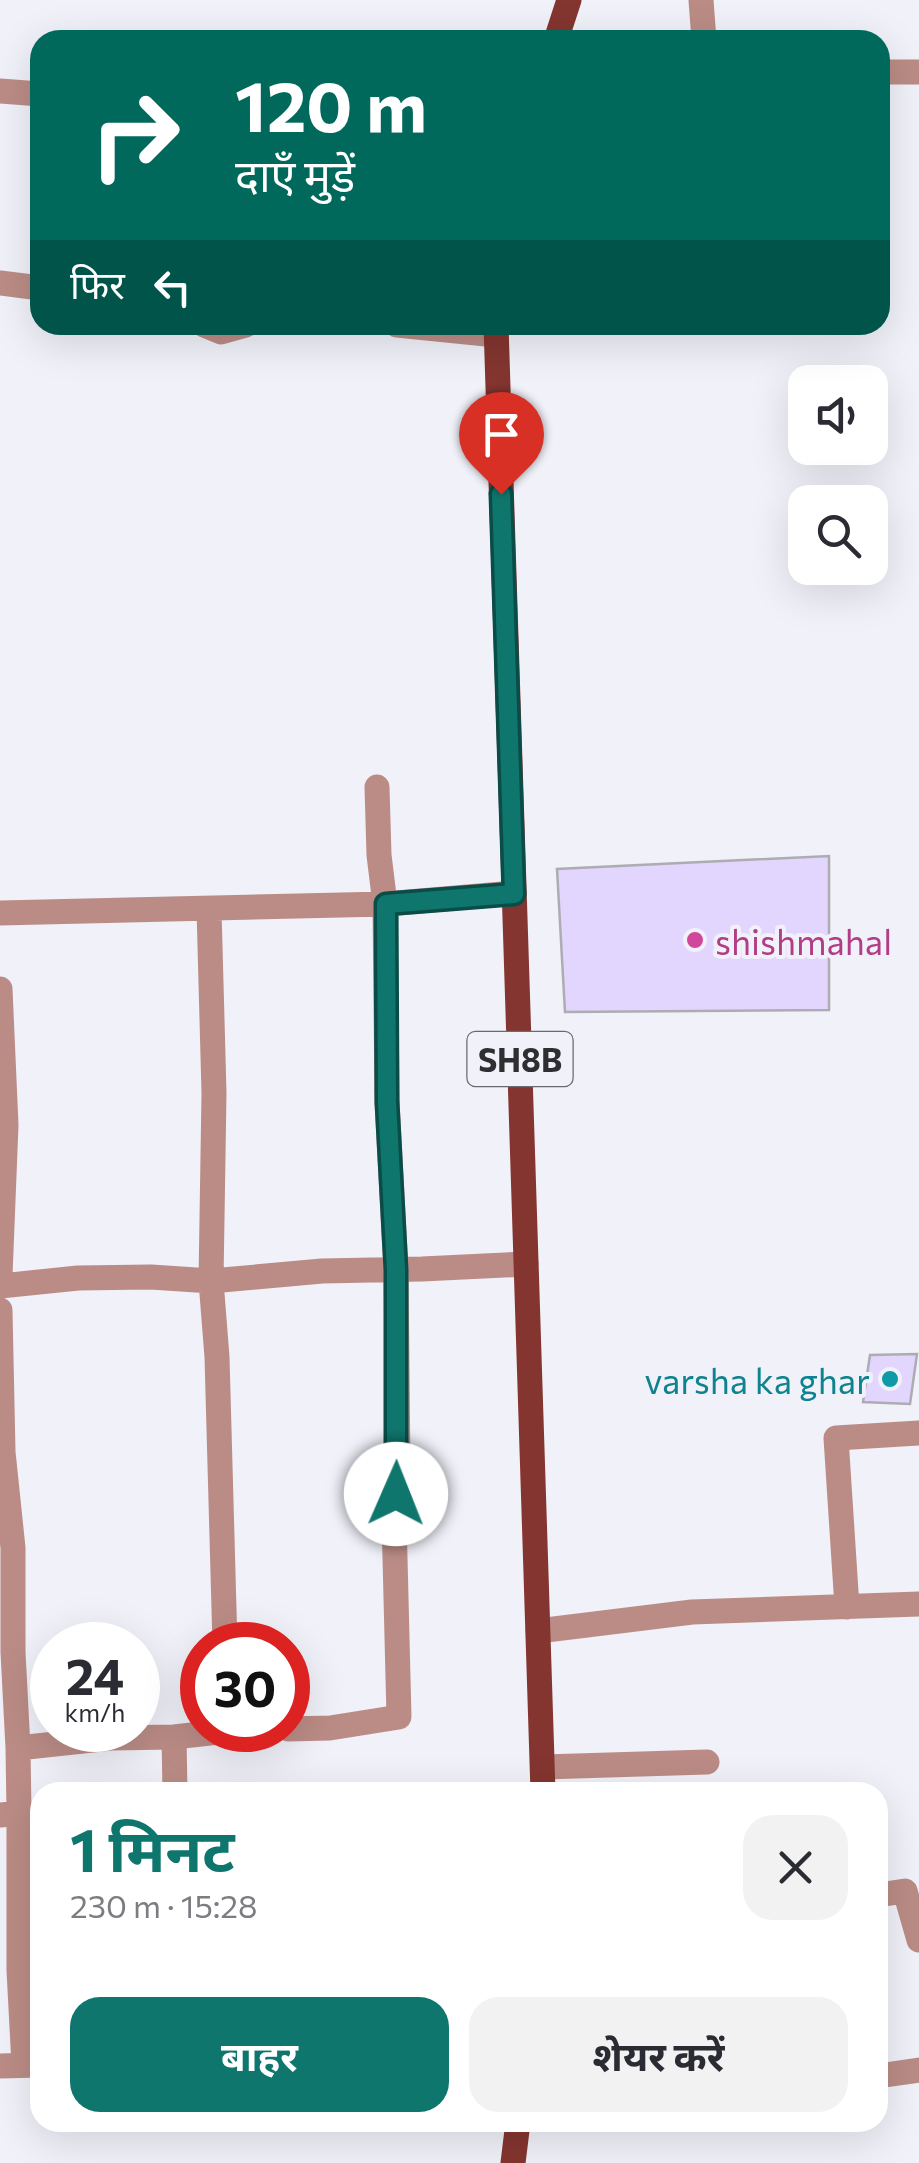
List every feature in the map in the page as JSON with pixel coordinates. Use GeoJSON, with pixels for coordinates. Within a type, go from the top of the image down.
{"type":"FeatureCollection","features":[{"type":"Feature","properties":{"kind":"main road"},"geometry":{"type":"LineString","coordinates":[[559,30],[569,0]]}},
{"type":"Feature","properties":{"kind":"main road","name":"SH8B"},"geometry":{"type":"LineString","coordinates":[[496,335],[543,1780]]}},
{"type":"Feature","properties":{"kind":"main road"},"geometry":{"type":"LineString","coordinates":[[513,2163],[517,2132]]}},
{"type":"Feature","properties":{"kind":"street"},"geometry":{"type":"LineString","coordinates":[[701,0],[703,30]]}},
{"type":"Feature","properties":{"kind":"street"},"geometry":{"type":"LineString","coordinates":[[890,72],[919,72]]}},
{"type":"Feature","properties":{"kind":"street"},"geometry":{"type":"LineString","coordinates":[[0,90],[30,93]]}},
{"type":"Feature","properties":{"kind":"street"},"geometry":{"type":"LineString","coordinates":[[0,283],[30,287]]}},
{"type":"Feature","properties":{"kind":"street"},"geometry":{"type":"LineString","coordinates":[[310,1728],[399,1717],[394,1518],[398,1469],[396,1270],[387,1102],[386,904],[379,855],[377,788]]}},
{"type":"Feature","properties":{"kind":"street"},"geometry":{"type":"LineString","coordinates":[[0,913],[386,904],[514,894]]}},
{"type":"Feature","properties":{"kind":"street"},"geometry":{"type":"LineString","coordinates":[[208,909],[214,1093],[211,1281],[217,1357],[224,1622]]}},
{"type":"Feature","properties":{"kind":"street"},"geometry":{"type":"LineString","coordinates":[[0,990],[6,1125],[0,1276]]}},
{"type":"Feature","properties":{"kind":"street"},"geometry":{"type":"LineString","coordinates":[[0,1286],[78,1278],[211,1281],[322,1271],[526,1264]]}},
{"type":"Feature","properties":{"kind":"street"},"geometry":{"type":"LineString","coordinates":[[0,1310],[1,1421],[13,1548],[18,1748],[10,1814],[21,2066]]}},
{"type":"Feature","properties":{"kind":"street"},"geometry":{"type":"LineString","coordinates":[[846,1607],[836,1438],[919,1433]]}},
{"type":"Feature","properties":{"kind":"street"},"geometry":{"type":"LineString","coordinates":[[538,1632],[692,1612],[919,1604]]}},
{"type":"Feature","properties":{"kind":"street"},"geometry":{"type":"LineString","coordinates":[[18,1748],[112,1738],[180,1736]]}},
{"type":"Feature","properties":{"kind":"street"},"geometry":{"type":"LineString","coordinates":[[174,1737],[175,1782]]}},
{"type":"Feature","properties":{"kind":"street"},"geometry":{"type":"LineString","coordinates":[[543,1780],[707,1762]]}},
{"type":"Feature","properties":{"kind":"street"},"geometry":{"type":"LineString","coordinates":[[888,1894],[905,1891],[919,1940]]}},
{"type":"Feature","properties":{"kind":"street"},"geometry":{"type":"LineString","coordinates":[[888,2075],[919,2070]]}},
{"type":"Feature","properties":{"kind":"building","name":"shishmahal"},"geometry":{"type":"Polygon","coordinates":[[[829,856],[829,1010],[565,1012],[557,869],[829,856]]]}},
{"type":"Feature","properties":{"kind":"building","name":"varsha ka ghar"},"geometry":{"type":"Polygon","coordinates":[[[917,1354],[910,1404],[863,1402],[870,1355],[917,1354]]]}},
{"type":"Feature","properties":{"kind":"place","name":"shishmahal"},"geometry":{"type":"Point","coordinates":[695,940]}},
{"type":"Feature","properties":{"kind":"place","name":"varsha ka ghar"},"geometry":{"type":"Point","coordinates":[890,1379]}},
{"type":"Feature","properties":{"kind":"route"},"geometry":{"type":"LineString","coordinates":[[396,1494],[396,1270],[387,1102],[386,904],[514,894],[501,494]]}}]}
